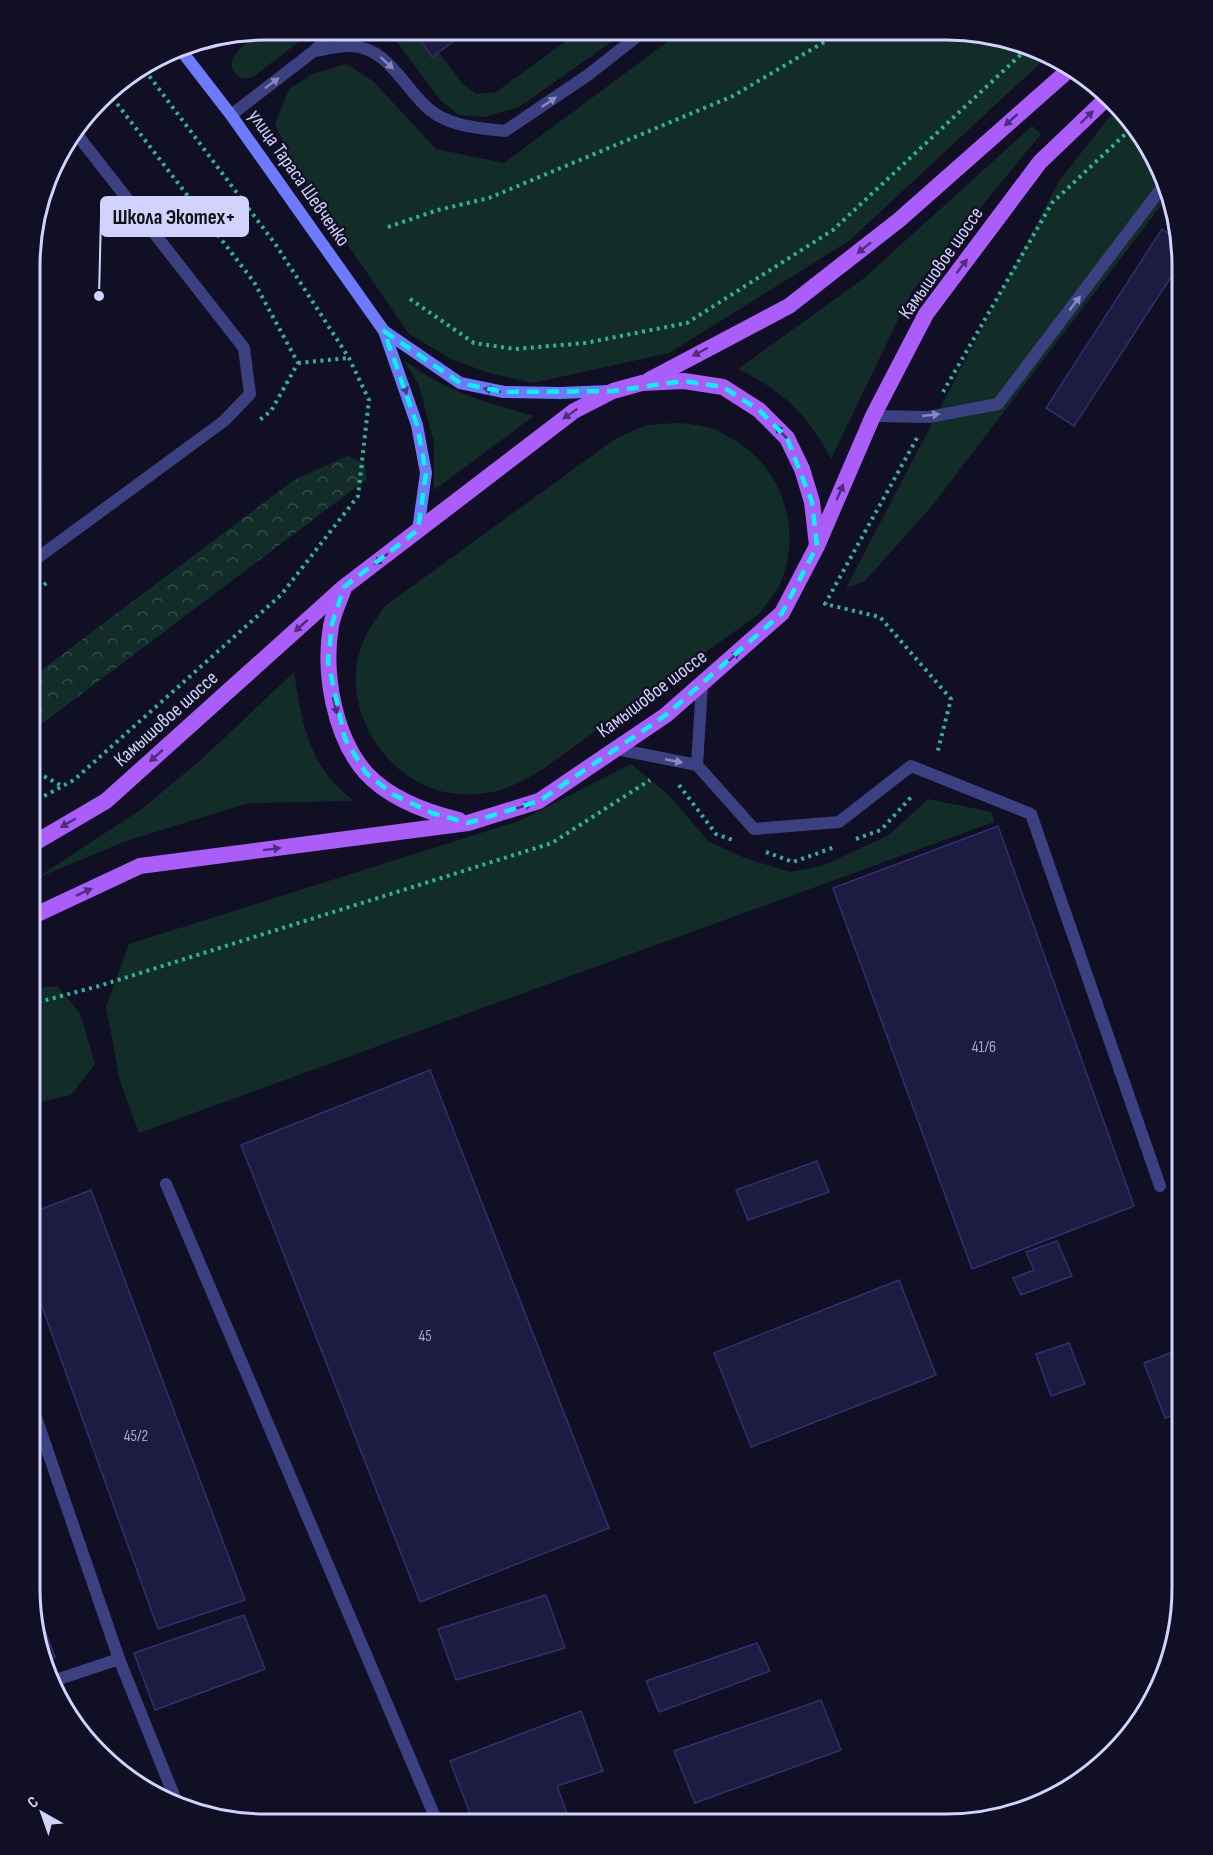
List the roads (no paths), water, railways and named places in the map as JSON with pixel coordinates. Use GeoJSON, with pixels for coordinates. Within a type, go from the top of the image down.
{"type":"FeatureCollection","features":[{"type":"Feature","properties":{"kind":"main road","name":"улица Тараса Шевченко"},"geometry":{"type":"LineString","coordinates":[[185,56],[231,115],[384,331],[417,425],[426,473],[418,530]]}},
{"type":"Feature","properties":{"kind":"main road","name":"Камышовое шоссе"},"geometry":{"type":"LineString","coordinates":[[40,840],[106,801],[345,587],[574,411],[613,391],[642,383],[789,306],[900,220],[1064,74]]}},
{"type":"Feature","properties":{"kind":"main road","name":"Камышовое шоссе"},"geometry":{"type":"LineString","coordinates":[[40,912],[140,866],[468,823],[539,801],[666,715],[782,613],[817,546],[873,416],[926,315],[1040,162],[1102,103]]}},
{"type":"Feature","properties":{"kind":"main road","name":"улица Тараса Шевченко"},"geometry":{"type":"LineString","coordinates":[[384,331],[460,383],[504,392],[613,391]]}},
{"type":"Feature","properties":{"kind":"main road","name":"Камышовое шоссе"},"geometry":{"type":"LineString","coordinates":[[642,383],[684,381],[723,387],[759,410],[787,438],[802,469],[812,502],[817,546]]}},
{"type":"Feature","properties":{"kind":"main road"},"geometry":{"type":"LineString","coordinates":[[345,587],[332,624],[328,662],[333,700],[345,739],[366,773],[394,795],[432,813],[468,823]]}},
{"type":"Feature","properties":{"kind":"lane"},"geometry":{"type":"LineString","coordinates":[[231,115],[314,51],[324,40]]}},
{"type":"Feature","properties":{"kind":"lane"},"geometry":{"type":"LineString","coordinates":[[314,51],[350,45],[371,50],[389,64],[431,111],[460,126],[505,131],[588,75],[633,40]]}},
{"type":"Feature","properties":{"kind":"lane"},"geometry":{"type":"LineString","coordinates":[[40,556],[224,421],[250,394],[244,348],[80,139]]}},
{"type":"Feature","properties":{"kind":"lane"},"geometry":{"type":"LineString","coordinates":[[873,416],[929,417],[998,404],[1159,191]]}},
{"type":"Feature","properties":{"kind":"lane"},"geometry":{"type":"LineString","coordinates":[[697,765],[702,685]]}},
{"type":"Feature","properties":{"kind":"lane"},"geometry":{"type":"LineString","coordinates":[[616,749],[697,765],[754,829],[839,822],[911,766],[1030,814],[1160,1186]]}},
{"type":"Feature","properties":{"kind":"lane"},"geometry":{"type":"LineString","coordinates":[[166,1184],[434,1814]]}},
{"type":"Feature","properties":{"kind":"lane"},"geometry":{"type":"LineString","coordinates":[[40,1429],[119,1659],[173,1794]]}},
{"type":"Feature","properties":{"kind":"lane"},"geometry":{"type":"LineString","coordinates":[[60,1679],[119,1659]]}},
{"type":"Feature","properties":{"kind":"place","name":"Школа Экотех+"},"geometry":{"type":"Point","coordinates":[99,296]}}]}
